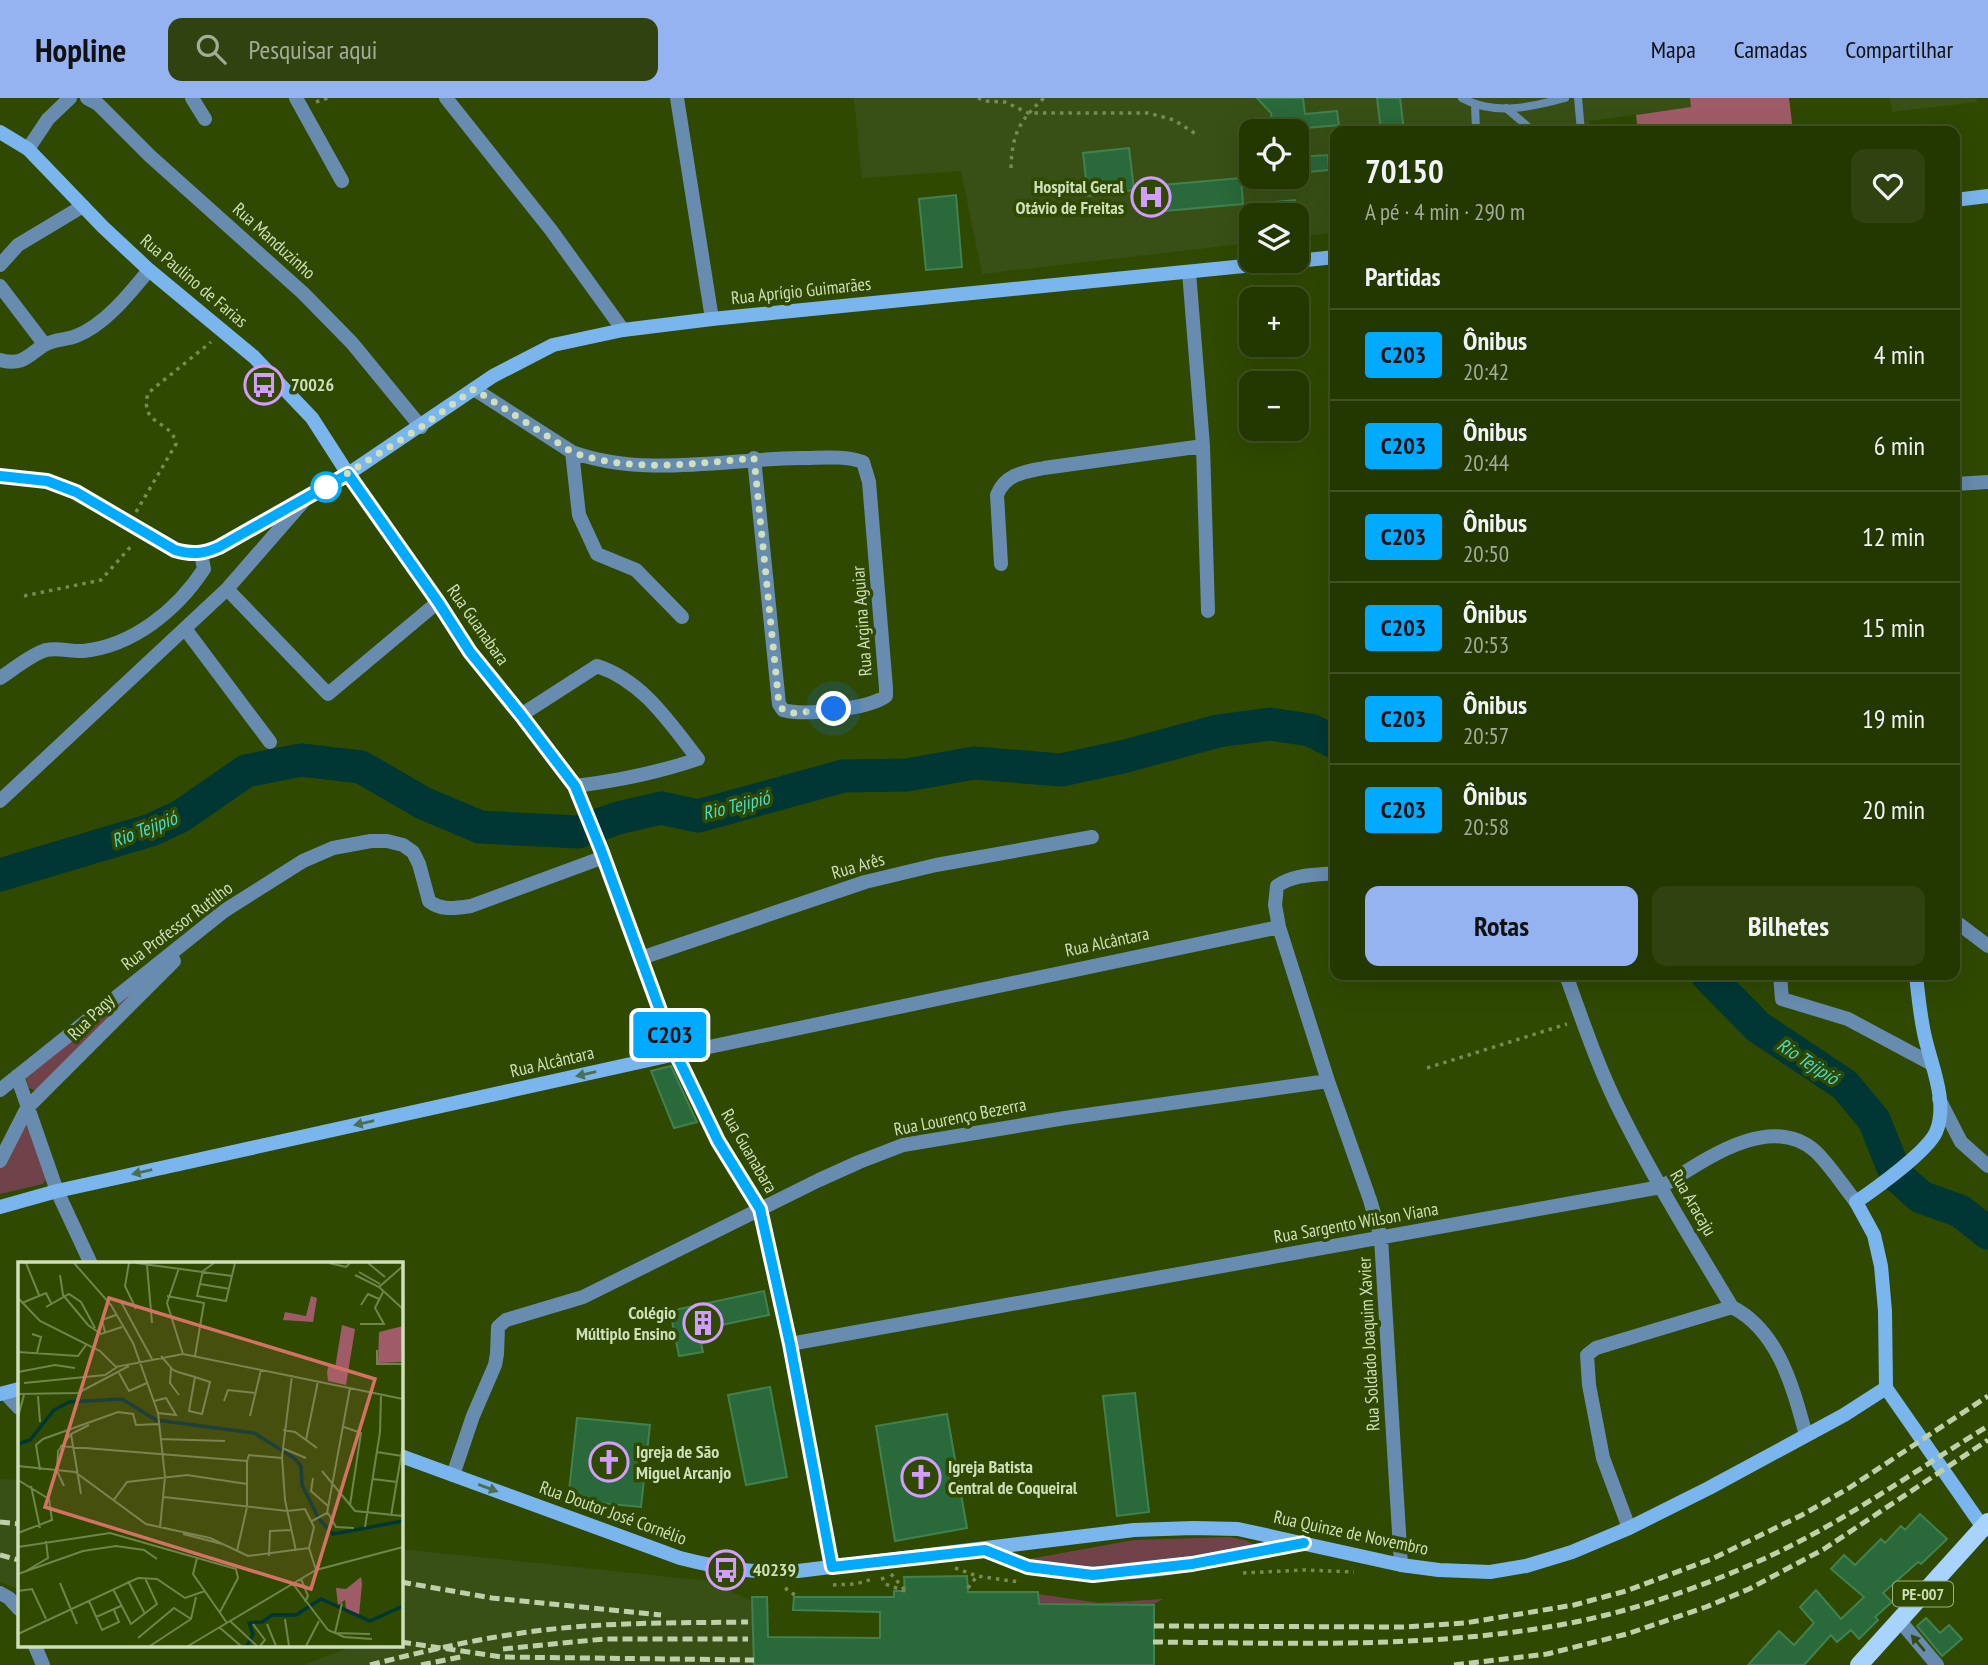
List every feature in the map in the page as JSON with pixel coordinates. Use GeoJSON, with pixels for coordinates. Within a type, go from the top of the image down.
{"type":"FeatureCollection","features":[{"type":"Feature","properties":{"kind":"main road","name":"PE-007"},"geometry":{"type":"LineString","coordinates":[[1859,1665],[1985,1524]]}},
{"type":"Feature","properties":{"kind":"street"},"geometry":{"type":"LineString","coordinates":[[28,149],[48,119],[70,98]]}},
{"type":"Feature","properties":{"kind":"street","name":"Rua Manduzinho"},"geometry":{"type":"LineString","coordinates":[[87,98],[98,104],[150,156],[303,293],[352,343],[421,427]]}},
{"type":"Feature","properties":{"kind":"street"},"geometry":{"type":"LineString","coordinates":[[192,98],[205,118]]}},
{"type":"Feature","properties":{"kind":"street"},"geometry":{"type":"LineString","coordinates":[[296,98],[342,181]]}},
{"type":"Feature","properties":{"kind":"street"},"geometry":{"type":"LineString","coordinates":[[446,98],[551,230],[622,330]]}},
{"type":"Feature","properties":{"kind":"street"},"geometry":{"type":"LineString","coordinates":[[677,98],[712,319]]}},
{"type":"Feature","properties":{"kind":"street","name":"Rua Paulino de Farias"},"geometry":{"type":"LineString","coordinates":[[0,132],[28,149],[149,270],[254,358],[312,418],[348,474]]}},
{"type":"Feature","properties":{"kind":"street"},"geometry":{"type":"LineString","coordinates":[[1960,199],[1988,196]]}},
{"type":"Feature","properties":{"kind":"street"},"geometry":{"type":"LineString","coordinates":[[0,265],[18,245],[83,205]]}},
{"type":"Feature","properties":{"kind":"street","name":"Rua Aprígio Guimarães"},"geometry":{"type":"LineString","coordinates":[[1309,260],[1330,258]]}},
{"type":"Feature","properties":{"kind":"street","name":"Rua Aprígio Guimarães"},"geometry":{"type":"LineString","coordinates":[[348,474],[474,389],[517,362],[553,345],[622,330],[712,319],[1239,267]]}},
{"type":"Feature","properties":{"kind":"street"},"geometry":{"type":"LineString","coordinates":[[0,360],[11,363],[22,361],[45,345],[74,337],[100,321],[149,270]]}},
{"type":"Feature","properties":{"kind":"street"},"geometry":{"type":"LineString","coordinates":[[1189,272],[1203,446],[1208,611]]}},
{"type":"Feature","properties":{"kind":"street"},"geometry":{"type":"LineString","coordinates":[[0,286],[45,345]]}},
{"type":"Feature","properties":{"kind":"street","name":"Rua Argina Aguiar"},"geometry":{"type":"LineString","coordinates":[[474,389],[572,452],[586,457],[629,465],[678,465],[754,458],[839,458],[863,462],[869,482],[886,688],[886,696],[881,699],[858,706],[793,713],[783,710],[779,704],[754,458]]}},
{"type":"Feature","properties":{"kind":"street"},"geometry":{"type":"LineString","coordinates":[[1001,564],[997,495],[1000,486],[1007,479],[1044,468],[1203,446]]}},
{"type":"Feature","properties":{"kind":"street"},"geometry":{"type":"LineString","coordinates":[[572,452],[579,516],[597,554],[636,570],[682,617]]}},
{"type":"Feature","properties":{"kind":"street"},"geometry":{"type":"LineString","coordinates":[[0,476],[47,481],[76,492],[175,550],[191,555],[219,547],[348,474]]}},
{"type":"Feature","properties":{"kind":"street","name":"Rua Guanabara"},"geometry":{"type":"LineString","coordinates":[[348,474],[470,652],[577,790],[676,1054],[718,1141],[760,1209],[790,1344],[832,1567]]}},
{"type":"Feature","properties":{"kind":"street"},"geometry":{"type":"LineString","coordinates":[[1960,484],[1988,482]]}},
{"type":"Feature","properties":{"kind":"street"},"geometry":{"type":"LineString","coordinates":[[0,801],[228,589],[309,495]]}},
{"type":"Feature","properties":{"kind":"street"},"geometry":{"type":"LineString","coordinates":[[0,678],[46,650],[80,651],[117,643],[136,635],[191,589],[204,569],[201,554]]}},
{"type":"Feature","properties":{"kind":"street"},"geometry":{"type":"LineString","coordinates":[[228,589],[328,694],[438,602]]}},
{"type":"Feature","properties":{"kind":"street"},"geometry":{"type":"LineString","coordinates":[[186,630],[270,742]]}},
{"type":"Feature","properties":{"kind":"street"},"geometry":{"type":"LineString","coordinates":[[521,715],[597,666],[616,672],[652,700],[698,759],[669,769],[577,790]]}},
{"type":"Feature","properties":{"kind":"street","name":"Rua Arês"},"geometry":{"type":"LineString","coordinates":[[641,958],[865,882],[936,865],[1093,838]]}},
{"type":"Feature","properties":{"kind":"street","name":"Rua Professor Rutilho"},"geometry":{"type":"LineString","coordinates":[[0,1090],[224,911],[303,862],[333,848],[371,841],[403,845],[413,852],[419,864],[429,901],[440,907],[452,908],[471,906],[603,854]]}},
{"type":"Feature","properties":{"kind":"street","name":"Rua Soldado Joaquim Xavier"},"geometry":{"type":"LineString","coordinates":[[1330,874],[1292,878],[1277,886],[1275,905],[1279,927],[1328,1081],[1381,1238],[1401,1565]]}},
{"type":"Feature","properties":{"kind":"street","name":"Rua Pagy"},"geometry":{"type":"LineString","coordinates":[[0,1161],[27,1108],[224,911]]}},
{"type":"Feature","properties":{"kind":"street"},"geometry":{"type":"LineString","coordinates":[[1960,925],[1988,947]]}},
{"type":"Feature","properties":{"kind":"street","name":"Rua Alcântara"},"geometry":{"type":"LineString","coordinates":[[0,1207],[57,1191],[676,1054],[1279,927]]}},
{"type":"Feature","properties":{"kind":"street","name":"Rua Aracaju"},"geometry":{"type":"LineString","coordinates":[[1568,980],[1621,1114],[1732,1307],[1753,1319],[1770,1340],[1794,1394],[1806,1436]]}},
{"type":"Feature","properties":{"kind":"street"},"geometry":{"type":"LineString","coordinates":[[1780,980],[1782,999],[1848,1018],[1932,1064]]}},
{"type":"Feature","properties":{"kind":"street"},"geometry":{"type":"LineString","coordinates":[[1856,1202],[1891,1178],[1935,1136],[1940,1115],[1939,1099],[1924,1034],[1917,980]]}},
{"type":"Feature","properties":{"kind":"street"},"geometry":{"type":"LineString","coordinates":[[17,1076],[57,1191],[90,1262]]}},
{"type":"Feature","properties":{"kind":"street","name":"Rua Lourenço Bezerra"},"geometry":{"type":"LineString","coordinates":[[453,1475],[473,1416],[495,1364],[498,1354],[498,1327],[502,1322],[583,1297],[760,1209],[859,1162],[903,1145],[1065,1118],[1328,1081]]}},
{"type":"Feature","properties":{"kind":"street"},"geometry":{"type":"LineString","coordinates":[[1939,1099],[1961,1142],[1988,1166]]}},
{"type":"Feature","properties":{"kind":"street","name":"Rua Sargento Wilson Viana"},"geometry":{"type":"LineString","coordinates":[[790,1344],[1661,1187],[1709,1158],[1751,1139],[1777,1135],[1797,1139],[1815,1152],[1856,1202],[1874,1235],[1881,1266],[1885,1311],[1886,1388]]}},
{"type":"Feature","properties":{"kind":"street"},"geometry":{"type":"LineString","coordinates":[[1629,1528],[1604,1458],[1589,1385],[1587,1355],[1596,1348],[1732,1307]]}},
{"type":"Feature","properties":{"kind":"street"},"geometry":{"type":"LineString","coordinates":[[1886,1388],[1985,1524]]}},
{"type":"Feature","properties":{"kind":"street","name":"Rua Quinze de Novembro"},"geometry":{"type":"LineString","coordinates":[[985,1550],[1133,1530],[1238,1529],[1401,1565],[1439,1570],[1490,1572],[1526,1566],[1572,1552],[1629,1528],[1806,1436],[1886,1388]]}},
{"type":"Feature","properties":{"kind":"street"},"geometry":{"type":"LineString","coordinates":[[6,1389],[18,1407]]}},
{"type":"Feature","properties":{"kind":"street","name":"Rua Doutor José Cornélio"},"geometry":{"type":"LineString","coordinates":[[402,1456],[680,1558],[726,1570],[761,1573],[798,1571],[985,1550]]}},
{"type":"Feature","properties":{"kind":"street"},"geometry":{"type":"LineString","coordinates":[[985,1550],[1028,1567],[1093,1575],[1192,1564],[1304,1543]]}},
{"type":"Feature","properties":{"kind":"street"},"geometry":{"type":"LineString","coordinates":[[0,1593],[18,1608]]}},
{"type":"Feature","properties":{"kind":"street"},"geometry":{"type":"LineString","coordinates":[[1900,1620],[1937,1665]]}},
{"type":"Feature","properties":{"kind":"street"},"geometry":{"type":"LineString","coordinates":[[36,1648],[43,1665]]}},
{"type":"Feature","properties":{"kind":"lane"},"geometry":{"type":"LineString","coordinates":[[1462,98],[1492,108],[1540,105],[1565,98]]}},
{"type":"Feature","properties":{"kind":"lane"},"geometry":{"type":"LineString","coordinates":[[1578,98],[1581,126]]}},
{"type":"Feature","properties":{"kind":"lane"},"geometry":{"type":"LineString","coordinates":[[1475,104],[1476,126]]}},
{"type":"Feature","properties":{"kind":"lane"},"geometry":{"type":"LineString","coordinates":[[1506,108],[1527,126]]}},
{"type":"Feature","properties":{"kind":"path"},"geometry":{"type":"LineString","coordinates":[[978,98],[1005,102],[1028,113],[1148,113],[1174,120],[1199,136]]}},
{"type":"Feature","properties":{"kind":"path"},"geometry":{"type":"LineString","coordinates":[[1012,168],[1012,142],[1028,113],[1045,98]]}},
{"type":"Feature","properties":{"kind":"path"},"geometry":{"type":"LineString","coordinates":[[129,523],[176,444],[175,438],[147,412],[145,404],[148,393],[225,332]]}},
{"type":"Feature","properties":{"kind":"path"},"geometry":{"type":"LineString","coordinates":[[24,596],[101,580],[145,532]]}},
{"type":"Feature","properties":{"kind":"path"},"geometry":{"type":"LineString","coordinates":[[1427,1068],[1582,1019]]}},
{"type":"Feature","properties":{"kind":"path"},"geometry":{"type":"LineString","coordinates":[[882,1577],[885,1584],[905,1591],[890,1573]]}},
{"type":"Feature","properties":{"kind":"path"},"geometry":{"type":"LineString","coordinates":[[968,1588],[977,1576]]}},
{"type":"Feature","properties":{"kind":"path"},"geometry":{"type":"LineString","coordinates":[[780,1585],[799,1598]]}},
{"type":"Feature","properties":{"kind":"shaded area","name":"Hospital Geral Otávio de Freitas"},"geometry":{"type":"Polygon","coordinates":[[[854,98],[1690,98],[1692,107],[1589,121],[1590,126],[1330,126],[1330,234],[1309,236],[1309,203],[1239,203],[1239,244],[982,274],[961,171],[862,178],[854,98]]]}},
{"type":"Feature","properties":{"kind":"shaded area"},"geometry":{"type":"Polygon","coordinates":[[[1690,98],[1789,98],[1792,126],[1637,126],[1636,115],[1691,107],[1690,98]]]}},
{"type":"Feature","properties":{"kind":"shaded area"},"geometry":{"type":"Polygon","coordinates":[[[1889,98],[1976,98],[1977,102],[1892,112],[1889,98]]]}},
{"type":"Feature","properties":{"kind":"shaded area"},"geometry":{"type":"Polygon","coordinates":[[[130,990],[139,992],[36,1091],[28,1087],[26,1077],[130,990]]]}},
{"type":"Feature","properties":{"kind":"shaded area"},"geometry":{"type":"Polygon","coordinates":[[[21,1126],[28,1126],[48,1176],[43,1184],[0,1194],[0,1165],[21,1126]]]}},
{"type":"Feature","properties":{"kind":"shaded area"},"geometry":{"type":"Polygon","coordinates":[[[0,1479],[18,1480],[18,1589],[0,1582],[0,1479]]]}},
{"type":"Feature","properties":{"kind":"shaded area"},"geometry":{"type":"Polygon","coordinates":[[[1229,1537],[1257,1546],[1130,1567],[1064,1567],[1029,1559],[1134,1540],[1229,1537]]]}},
{"type":"Feature","properties":{"kind":"shaded area"},"geometry":{"type":"Polygon","coordinates":[[[402,1549],[709,1581],[752,1601],[754,1665],[304,1665],[348,1648],[402,1648],[402,1549]]]}},
{"type":"Feature","properties":{"kind":"shaded area"},"geometry":{"type":"Polygon","coordinates":[[[1038,1594],[1100,1603],[1163,1599],[1154,1604],[1039,1604],[1038,1594]]]}},
{"type":"Feature","properties":{"kind":"building"},"geometry":{"type":"Polygon","coordinates":[[[1257,98],[1303,98],[1305,114],[1337,111],[1339,125],[1309,128],[1309,119],[1272,119],[1271,113],[1257,98]]]}},
{"type":"Feature","properties":{"kind":"building"},"geometry":{"type":"Polygon","coordinates":[[[1377,98],[1400,98],[1403,126],[1380,126],[1377,98]]]}},
{"type":"Feature","properties":{"kind":"building"},"geometry":{"type":"Polygon","coordinates":[[[1129,148],[1134,190],[1088,196],[1083,153],[1129,148]]]}},
{"type":"Feature","properties":{"kind":"building"},"geometry":{"type":"Polygon","coordinates":[[[1328,155],[1329,170],[1309,172],[1309,156],[1328,155]]]}},
{"type":"Feature","properties":{"kind":"building"},"geometry":{"type":"Polygon","coordinates":[[[1239,178],[1243,203],[1153,212],[1150,186],[1239,178]]]}},
{"type":"Feature","properties":{"kind":"building"},"geometry":{"type":"Polygon","coordinates":[[[956,195],[962,267],[926,270],[919,199],[956,195]]]}},
{"type":"Feature","properties":{"kind":"building"},"geometry":{"type":"Polygon","coordinates":[[[1295,200],[1295,203],[1275,203],[1295,200]]]}},
{"type":"Feature","properties":{"kind":"building"},"geometry":{"type":"Polygon","coordinates":[[[671,1066],[697,1122],[674,1128],[651,1071],[671,1066]]]}},
{"type":"Feature","properties":{"kind":"building","name":"Colégio Múltiplo Ensino"},"geometry":{"type":"Polygon","coordinates":[[[764,1291],[769,1315],[698,1330],[703,1352],[679,1356],[670,1311],[764,1291]]]}},
{"type":"Feature","properties":{"kind":"building"},"geometry":{"type":"Polygon","coordinates":[[[770,1387],[787,1477],[746,1485],[728,1395],[770,1387]]]}},
{"type":"Feature","properties":{"kind":"building"},"geometry":{"type":"Polygon","coordinates":[[[1135,1393],[1149,1512],[1117,1516],[1103,1396],[1135,1393]]]}},
{"type":"Feature","properties":{"kind":"building","name":"Igreja Batista Central de Coqueiral"},"geometry":{"type":"Polygon","coordinates":[[[947,1414],[967,1528],[895,1541],[876,1426],[947,1414]]]}},
{"type":"Feature","properties":{"kind":"building","name":"Igreja de São Miguel Arcanjo"},"geometry":{"type":"Polygon","coordinates":[[[577,1418],[650,1425],[641,1507],[568,1500],[577,1418]]]}},
{"type":"Feature","properties":{"kind":"building"},"geometry":{"type":"Polygon","coordinates":[[[1920,1514],[1947,1539],[1921,1564],[1918,1562],[1883,1593],[1892,1602],[1875,1617],[1878,1620],[1859,1639],[1851,1630],[1837,1642],[1831,1635],[1804,1665],[1748,1665],[1779,1631],[1794,1645],[1814,1623],[1800,1607],[1816,1590],[1841,1619],[1864,1597],[1831,1569],[1844,1555],[1855,1565],[1881,1539],[1885,1543],[1901,1526],[1905,1530],[1920,1514]]]}},
{"type":"Feature","properties":{"kind":"building"},"geometry":{"type":"Polygon","coordinates":[[[967,1576],[968,1592],[1038,1592],[1039,1604],[1154,1605],[1154,1665],[754,1665],[752,1597],[767,1597],[768,1637],[880,1638],[880,1612],[793,1610],[794,1597],[894,1597],[894,1591],[905,1591],[904,1577],[967,1576]]]}},
{"type":"Feature","properties":{"kind":"building"},"geometry":{"type":"Polygon","coordinates":[[[1926,1618],[1940,1633],[1949,1625],[1962,1639],[1942,1656],[1917,1626],[1926,1618]]]}},
{"type":"Feature","properties":{"kind":"waterway","name":"Rio Tejipió"},"geometry":{"type":"LineString","coordinates":[[0,875],[151,830],[181,816],[246,771],[301,760],[361,767],[423,803],[480,827],[578,832],[618,818],[661,808],[698,816],[843,776],[907,775],[974,763],[1061,770],[1218,731],[1270,724],[1310,730],[1330,740]]}},
{"type":"Feature","properties":{"kind":"waterway","name":"Rio Tejipió"},"geometry":{"type":"LineString","coordinates":[[1712,980],[1758,1027],[1845,1085],[1874,1120],[1896,1175],[1921,1197],[1960,1211],[1988,1233]]}},
{"type":"Feature","properties":{"kind":"railway"},"geometry":{"type":"LineString","coordinates":[[1154,1626],[1404,1627],[1465,1623],[1574,1605],[1626,1591],[1714,1558],[1802,1515],[1849,1488],[1988,1396]]}},
{"type":"Feature","properties":{"kind":"railway"},"geometry":{"type":"LineString","coordinates":[[1153,1642],[1360,1643],[1463,1638],[1565,1624],[1617,1612],[1720,1577],[1799,1542],[1854,1511],[1988,1426]]}},
{"type":"Feature","properties":{"kind":"railway"},"geometry":{"type":"LineString","coordinates":[[1454,1665],[1547,1654],[1627,1634],[1749,1589],[1824,1549],[1988,1440]]}},
{"type":"Feature","properties":{"kind":"railway"},"geometry":{"type":"LineString","coordinates":[[0,1522],[18,1524]]}},
{"type":"Feature","properties":{"kind":"railway"},"geometry":{"type":"LineString","coordinates":[[0,1555],[18,1560]]}},
{"type":"Feature","properties":{"kind":"railway"},"geometry":{"type":"LineString","coordinates":[[402,1582],[492,1598],[661,1615]]}},
{"type":"Feature","properties":{"kind":"railway"},"geometry":{"type":"LineString","coordinates":[[370,1665],[457,1644],[569,1627],[748,1622]]}},
{"type":"Feature","properties":{"kind":"railway"},"geometry":{"type":"LineString","coordinates":[[503,1649],[604,1639],[748,1639]]}},
{"type":"Feature","properties":{"kind":"railway"},"geometry":{"type":"LineString","coordinates":[[402,1642],[502,1657],[754,1660]]}},
{"type":"Feature","properties":{"kind":"railway"},"geometry":{"type":"LineString","coordinates":[[421,1665],[465,1656]]}},
{"type":"Feature","properties":{"kind":"bus line","name":"C203"},"geometry":{"type":"LineString","coordinates":[[0,476],[47,481],[76,492],[175,550],[191,555],[219,547],[348,474],[470,652],[575,786],[676,1054],[718,1141],[760,1209],[790,1344],[832,1567],[985,1550],[1028,1567],[1093,1575],[1192,1564],[1304,1543]]}},
{"type":"Feature","properties":{"kind":"place","name":"Hospital Geral Otávio de Freitas"},"geometry":{"type":"Point","coordinates":[1151,197]}},
{"type":"Feature","properties":{"kind":"place","name":"70026"},"geometry":{"type":"Point","coordinates":[264,385]}},
{"type":"Feature","properties":{"kind":"place","name":"Colégio Múltiplo Ensino"},"geometry":{"type":"Point","coordinates":[703,1323]}},
{"type":"Feature","properties":{"kind":"place","name":"Igreja de São Miguel Arcanjo"},"geometry":{"type":"Point","coordinates":[609,1462]}},
{"type":"Feature","properties":{"kind":"place","name":"Igreja Batista Central de Coqueiral"},"geometry":{"type":"Point","coordinates":[921,1477]}},
{"type":"Feature","properties":{"kind":"place","name":"40239"},"geometry":{"type":"Point","coordinates":[726,1570]}},
{"type":"Feature","properties":{"kind":"route"},"geometry":{"type":"LineString","coordinates":[[326,487],[421,427],[474,389],[572,452],[586,457],[629,465],[678,465],[754,458],[776,695],[783,710],[793,713],[834,709]]}}]}
